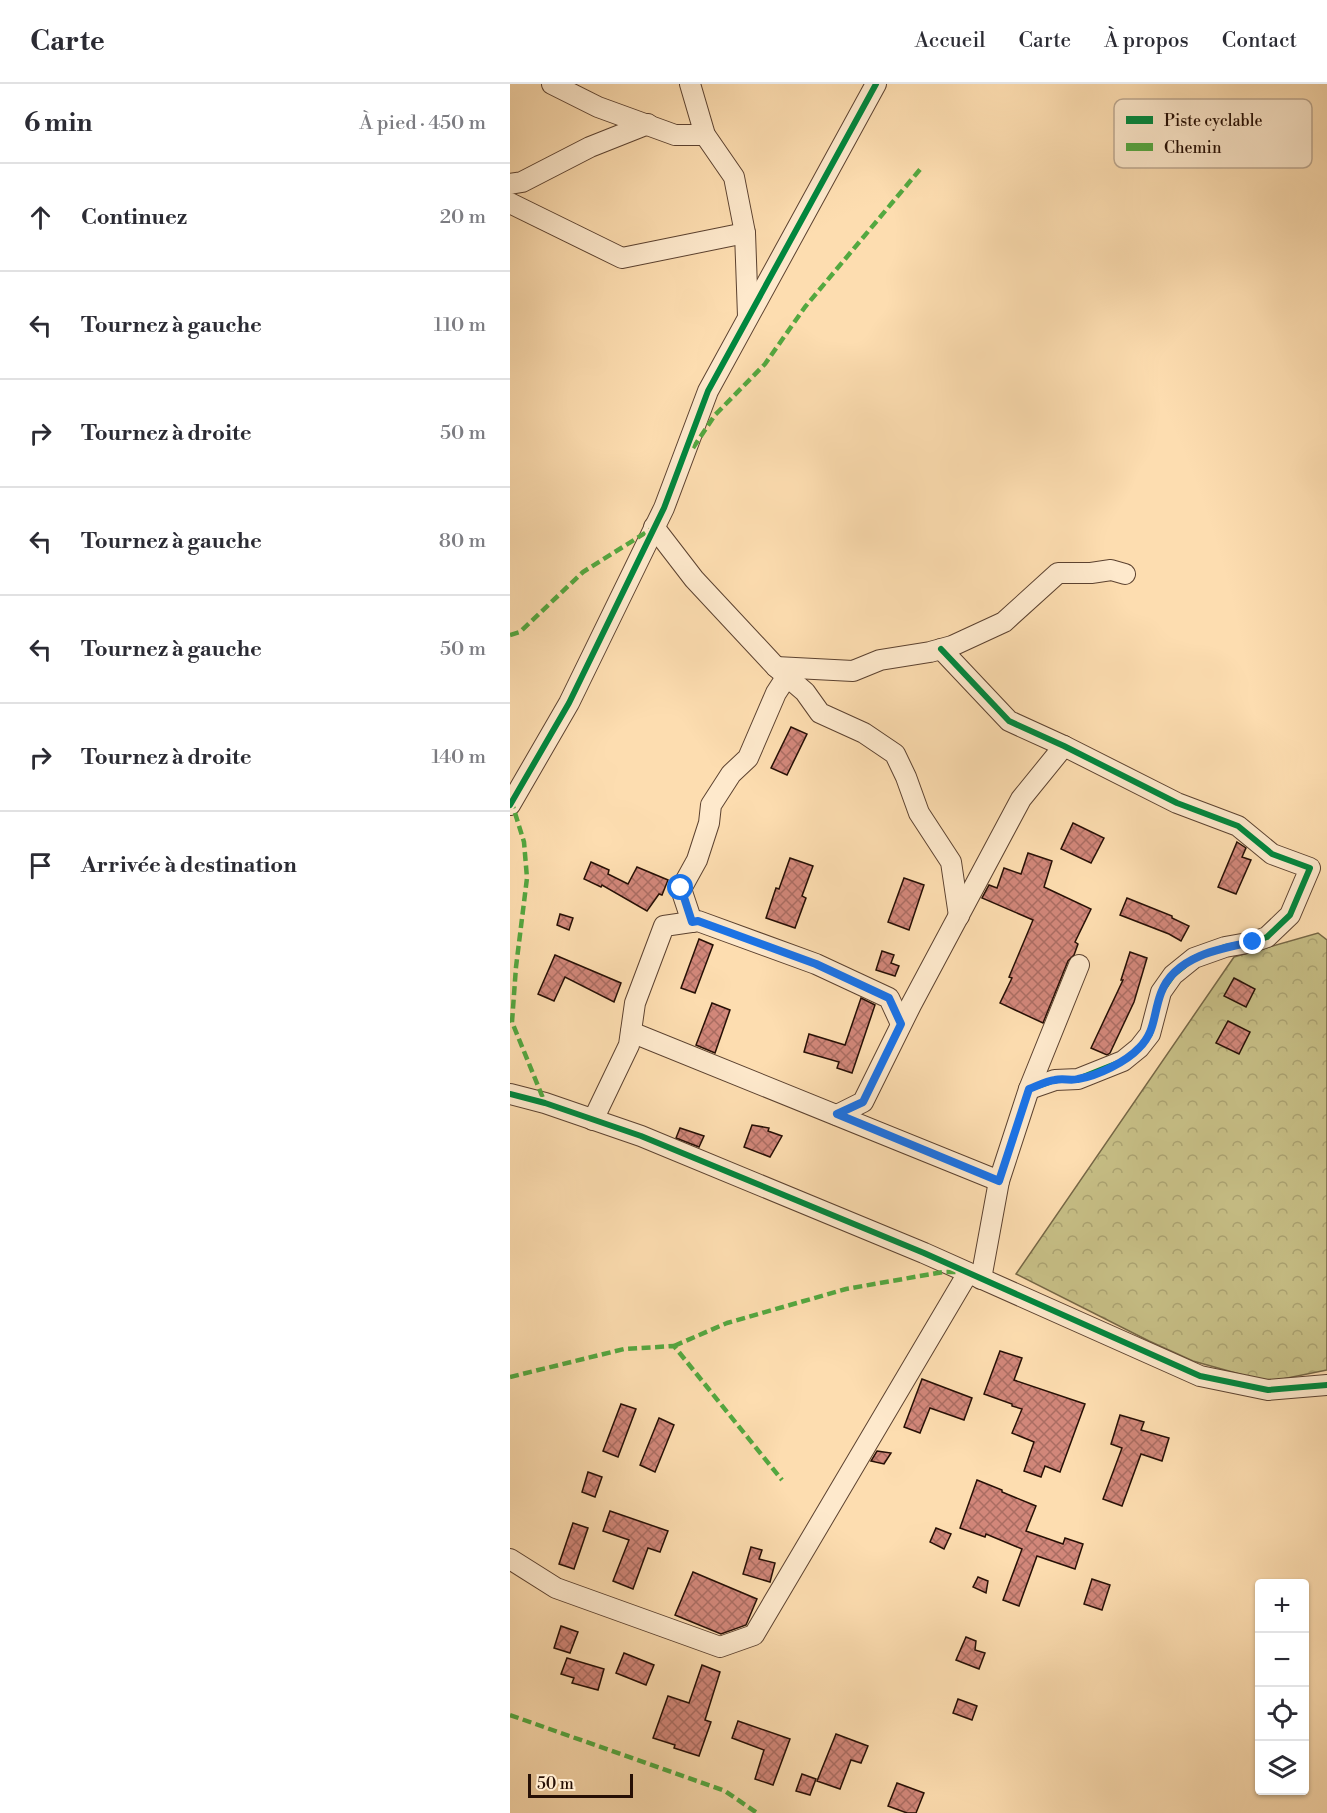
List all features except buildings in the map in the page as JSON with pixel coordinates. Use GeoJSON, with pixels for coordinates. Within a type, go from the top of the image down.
{"type":"FeatureCollection","features":[{"type":"Feature","properties":{"kind":"street"},"geometry":{"type":"LineString","coordinates":[[552,84],[598,107],[675,135],[705,135]]}},
{"type":"Feature","properties":{"kind":"street"},"geometry":{"type":"LineString","coordinates":[[690,84],[705,135],[734,177],[745,233],[748,319]]}},
{"type":"Feature","properties":{"kind":"street"},"geometry":{"type":"LineString","coordinates":[[510,806],[569,703],[664,508],[708,391],[876,84]]}},
{"type":"Feature","properties":{"kind":"street"},"geometry":{"type":"LineString","coordinates":[[510,184],[522,182],[590,147],[648,124]]}},
{"type":"Feature","properties":{"kind":"street"},"geometry":{"type":"LineString","coordinates":[[510,203],[622,258],[745,233]]}},
{"type":"Feature","properties":{"kind":"street"},"geometry":{"type":"LineString","coordinates":[[654,527],[694,579],[782,672],[805,692],[820,713],[864,733],[896,754],[919,813],[951,862],[959,916]]}},
{"type":"Feature","properties":{"kind":"street"},"geometry":{"type":"LineString","coordinates":[[782,672],[853,671],[880,660],[952,646],[1004,622],[1058,573],[1090,573],[1111,570],[1125,574]]}},
{"type":"Feature","properties":{"kind":"street"},"geometry":{"type":"LineString","coordinates":[[941,649],[1009,721],[1177,803],[1238,826],[1272,854],[1310,868],[1290,915],[1267,937],[1225,947],[1194,958],[1173,975],[1161,992],[1150,1034],[1139,1048],[1123,1061],[1078,1079],[1055,1080],[1029,1089]]}},
{"type":"Feature","properties":{"kind":"street"},"geometry":{"type":"LineString","coordinates":[[692,922],[681,888],[697,860],[709,823],[711,805],[731,774],[748,758],[776,693],[782,672]]}},
{"type":"Feature","properties":{"kind":"street"},"geometry":{"type":"LineString","coordinates":[[837,1114],[863,1102],[901,1024],[1021,799],[1064,746]]}},
{"type":"Feature","properties":{"kind":"street"},"geometry":{"type":"LineString","coordinates":[[593,1120],[629,1045],[635,1003],[664,926],[698,921],[816,964],[889,998],[901,1024]]}},
{"type":"Feature","properties":{"kind":"street"},"geometry":{"type":"LineString","coordinates":[[510,1559],[556,1588],[720,1647],[754,1635],[975,1276],[999,1181],[1029,1089],[1078,965]]}},
{"type":"Feature","properties":{"kind":"street"},"geometry":{"type":"LineString","coordinates":[[631,1032],[999,1181]]}},
{"type":"Feature","properties":{"kind":"street"},"geometry":{"type":"LineString","coordinates":[[510,1094],[545,1103],[641,1136],[975,1276],[1200,1377],[1268,1390],[1327,1385]]}},
{"type":"Feature","properties":{"kind":"green space"},"geometry":{"type":"Polygon","coordinates":[[[1318,933],[1327,940],[1327,1370],[1268,1382],[1193,1361],[1016,1274],[1234,957],[1318,933]]]}},
{"type":"Feature","properties":{"kind":"marked path"},"geometry":{"type":"LineString","coordinates":[[693,448],[715,415],[765,364],[805,307],[922,167]]}},
{"type":"Feature","properties":{"kind":"marked path"},"geometry":{"type":"LineString","coordinates":[[510,635],[520,632],[583,572],[653,528]]}},
{"type":"Feature","properties":{"kind":"marked path"},"geometry":{"type":"LineString","coordinates":[[511,800],[524,842],[527,878],[512,1022],[545,1103]]}},
{"type":"Feature","properties":{"kind":"marked path"},"geometry":{"type":"LineString","coordinates":[[674,1346],[727,1323],[846,1289],[943,1272],[957,1272]]}},
{"type":"Feature","properties":{"kind":"marked path"},"geometry":{"type":"LineString","coordinates":[[510,1377],[624,1349],[674,1346],[782,1480]]}},
{"type":"Feature","properties":{"kind":"marked path"},"geometry":{"type":"LineString","coordinates":[[510,1715],[725,1791],[757,1813]]}},
{"type":"Feature","properties":{"kind":"cycle path"},"geometry":{"type":"LineString","coordinates":[[510,805],[569,703],[664,508],[708,391],[876,84]]}},
{"type":"Feature","properties":{"kind":"cycle path"},"geometry":{"type":"LineString","coordinates":[[941,649],[1009,721],[1177,803],[1238,826],[1272,854],[1310,868],[1290,915],[1267,937],[1225,947],[1194,958],[1173,975],[1161,992],[1150,1034],[1139,1048],[1123,1061],[1078,1079],[1055,1080],[1029,1089]]}},
{"type":"Feature","properties":{"kind":"cycle path"},"geometry":{"type":"LineString","coordinates":[[510,1094],[545,1103],[641,1136],[924,1253],[1200,1376],[1268,1390],[1327,1385]]}},
{"type":"Feature","properties":{"kind":"route"},"geometry":{"type":"LineString","coordinates":[[681,888],[692,922],[698,921],[754,940],[816,964],[889,998],[901,1024],[863,1102],[837,1114],[999,1181],[1029,1089],[1055,1080],[1078,1079],[1123,1061],[1139,1048],[1150,1034],[1161,992],[1173,975],[1194,958],[1225,947],[1253,942]]}}]}
